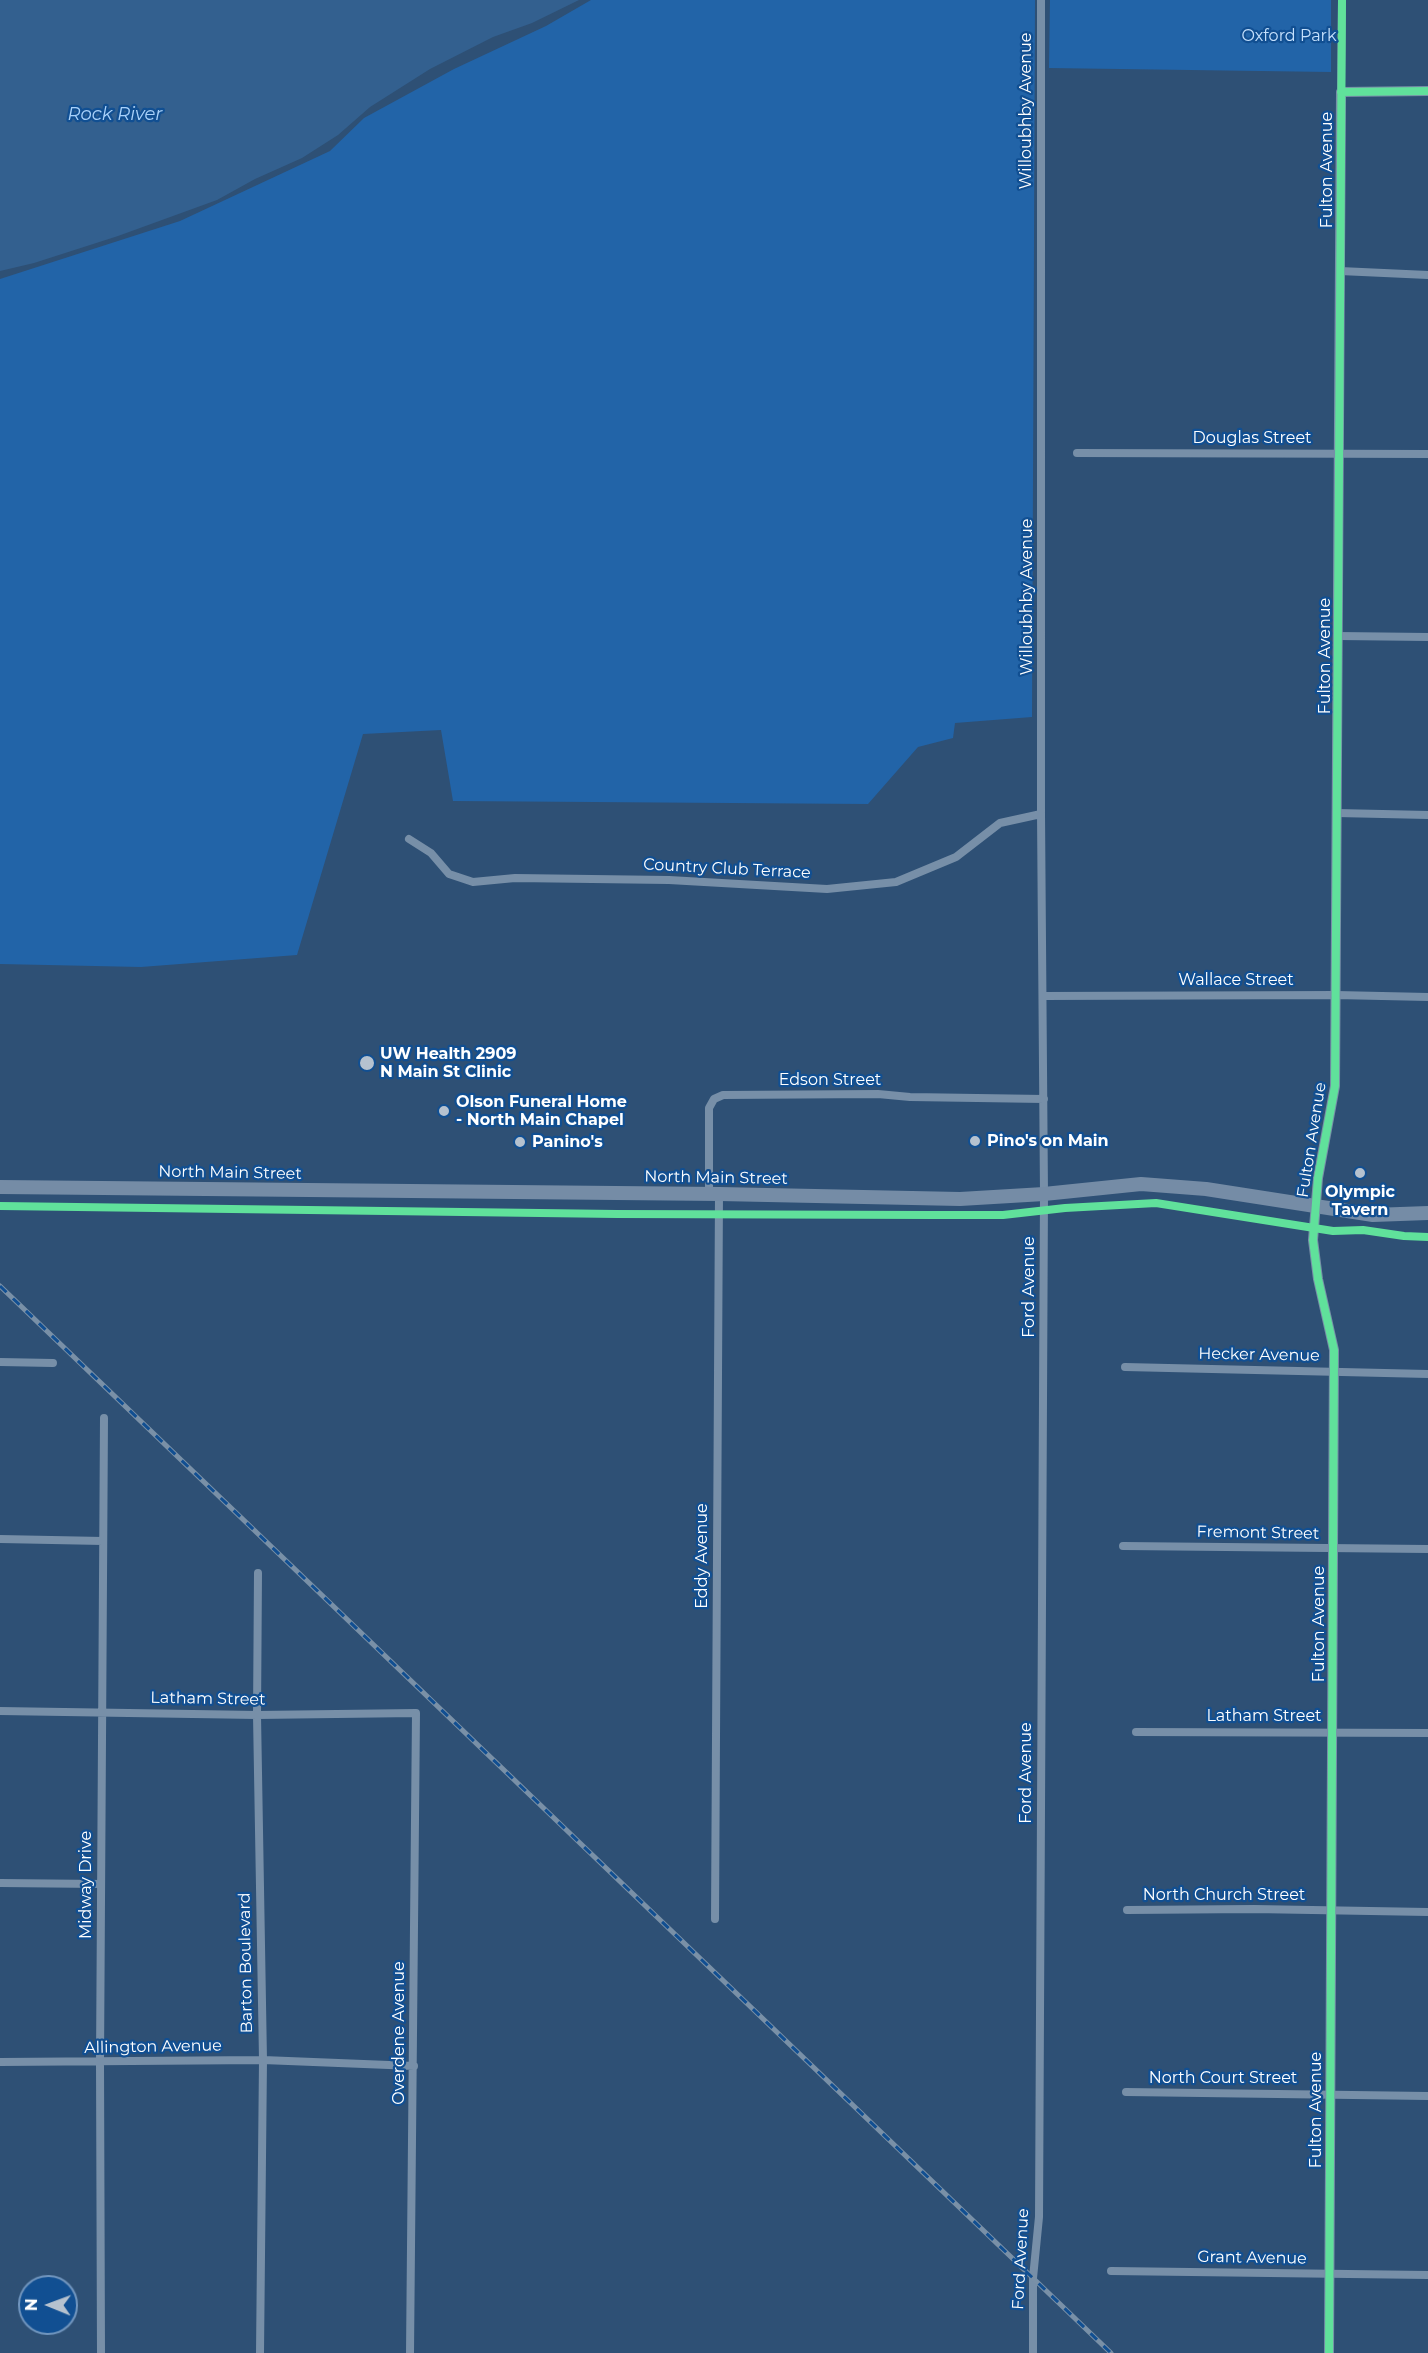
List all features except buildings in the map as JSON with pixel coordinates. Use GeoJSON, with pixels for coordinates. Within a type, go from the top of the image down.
{"type":"FeatureCollection","features":[{"type":"Feature","properties":{"kind":"main road","name":"North Main Street"},"geometry":{"type":"LineString","coordinates":[[0,1187],[714,1194],[960,1199],[1044,1194],[1141,1184],[1187,1187],[1373,1215],[1428,1213]]}},
{"type":"Feature","properties":{"kind":"street","name":"Willoubhby Avenue"},"geometry":{"type":"LineString","coordinates":[[1041,0],[1041,814],[1044,1194]]}},
{"type":"Feature","properties":{"kind":"street","name":"Fulton Avenue"},"geometry":{"type":"LineString","coordinates":[[1329,2353],[1334,1350],[1314,1252],[1315,1205],[1335,1086],[1342,0]]}},
{"type":"Feature","properties":{"kind":"street"},"geometry":{"type":"LineString","coordinates":[[1341,92],[1428,92]]}},
{"type":"Feature","properties":{"kind":"street"},"geometry":{"type":"LineString","coordinates":[[1340,272],[1428,274]]}},
{"type":"Feature","properties":{"kind":"street","name":"Douglas Street"},"geometry":{"type":"LineString","coordinates":[[1077,453],[1428,454]]}},
{"type":"Feature","properties":{"kind":"street"},"geometry":{"type":"LineString","coordinates":[[1338,636],[1428,637]]}},
{"type":"Feature","properties":{"kind":"street"},"geometry":{"type":"LineString","coordinates":[[1337,813],[1428,815]]}},
{"type":"Feature","properties":{"kind":"street","name":"Country Club Terrace"},"geometry":{"type":"LineString","coordinates":[[409,839],[431,853],[449,874],[472,882],[515,878],[669,880],[827,889],[896,882],[956,857],[1000,823],[1041,814]]}},
{"type":"Feature","properties":{"kind":"street","name":"Wallace Street"},"geometry":{"type":"LineString","coordinates":[[1044,996],[1336,994],[1428,997]]}},
{"type":"Feature","properties":{"kind":"street","name":"Edson Street"},"geometry":{"type":"LineString","coordinates":[[714,1194],[709,1108],[714,1099],[723,1095],[878,1094],[910,1097],[1044,1099]]}},
{"type":"Feature","properties":{"kind":"street","name":"Eddy Avenue"},"geometry":{"type":"LineString","coordinates":[[714,1194],[716,1919]]}},
{"type":"Feature","properties":{"kind":"street","name":"Ford Avenue"},"geometry":{"type":"LineString","coordinates":[[1033,2353],[1032,2278],[1039,2217],[1044,1194]]}},
{"type":"Feature","properties":{"kind":"street"},"geometry":{"type":"LineString","coordinates":[[0,1362],[53,1363]]}},
{"type":"Feature","properties":{"kind":"street","name":"Hecker Avenue"},"geometry":{"type":"LineString","coordinates":[[1125,1367],[1428,1374]]}},
{"type":"Feature","properties":{"kind":"street","name":"Midway Drive"},"geometry":{"type":"LineString","coordinates":[[101,2353],[100,2062],[104,1418]]}},
{"type":"Feature","properties":{"kind":"street"},"geometry":{"type":"LineString","coordinates":[[0,1539],[103,1541]]}},
{"type":"Feature","properties":{"kind":"street","name":"Fremont Street"},"geometry":{"type":"LineString","coordinates":[[1123,1546],[1428,1549]]}},
{"type":"Feature","properties":{"kind":"street","name":"Barton Boulevard"},"geometry":{"type":"LineString","coordinates":[[258,1574],[257,1715],[263,2060],[260,2353]]}},
{"type":"Feature","properties":{"kind":"street","name":"Latham Street"},"geometry":{"type":"LineString","coordinates":[[0,1711],[257,1715],[416,1713]]}},
{"type":"Feature","properties":{"kind":"street","name":"Overdene Avenue"},"geometry":{"type":"LineString","coordinates":[[410,2353],[416,1713]]}},
{"type":"Feature","properties":{"kind":"street","name":"Latham Street"},"geometry":{"type":"LineString","coordinates":[[1136,1732],[1428,1733]]}},
{"type":"Feature","properties":{"kind":"street"},"geometry":{"type":"LineString","coordinates":[[0,1883],[101,1884]]}},
{"type":"Feature","properties":{"kind":"street","name":"North Church Street"},"geometry":{"type":"LineString","coordinates":[[1127,1910],[1254,1909],[1428,1912]]}},
{"type":"Feature","properties":{"kind":"street","name":"Allington Avenue"},"geometry":{"type":"LineString","coordinates":[[0,2062],[263,2060],[414,2066]]}},
{"type":"Feature","properties":{"kind":"street","name":"North Court Street"},"geometry":{"type":"LineString","coordinates":[[1126,2092],[1428,2096]]}},
{"type":"Feature","properties":{"kind":"street","name":"Grant Avenue"},"geometry":{"type":"LineString","coordinates":[[1111,2271],[1428,2275]]}},
{"type":"Feature","properties":{"kind":"green space"},"geometry":{"type":"Polygon","coordinates":[[[591,0],[1035,0],[1032,717],[955,723],[953,738],[918,747],[868,804],[453,801],[441,730],[363,734],[297,955],[141,967],[0,964],[0,279],[180,221],[330,151],[364,118],[454,69],[546,26],[591,0]]]}},
{"type":"Feature","properties":{"kind":"green space","name":"Oxford Park"},"geometry":{"type":"Polygon","coordinates":[[[1050,0],[1331,0],[1331,72],[1049,68],[1050,0]]]}},
{"type":"Feature","properties":{"kind":"water","name":"Rock River"},"geometry":{"type":"Polygon","coordinates":[[[0,0],[579,0],[532,23],[493,37],[430,69],[370,107],[338,135],[302,158],[255,179],[217,200],[118,236],[34,263],[0,271],[0,0]]]}},
{"type":"Feature","properties":{"kind":"railway"},"geometry":{"type":"LineString","coordinates":[[0,1286],[1111,2353]]}},
{"type":"Feature","properties":{"kind":"cycle path"},"geometry":{"type":"LineString","coordinates":[[1329,2353],[1334,1350],[1318,1279],[1313,1240],[1318,1178],[1335,1086],[1342,0]]}},
{"type":"Feature","properties":{"kind":"cycle path"},"geometry":{"type":"LineString","coordinates":[[1341,92],[1428,91]]}},
{"type":"Feature","properties":{"kind":"cycle path"},"geometry":{"type":"LineString","coordinates":[[0,1206],[617,1214],[1003,1215],[1065,1208],[1156,1203],[1333,1231],[1363,1230],[1428,1237]]}},
{"type":"Feature","properties":{"kind":"place","name":"UW Health 2909 N Main St Clinic"},"geometry":{"type":"Point","coordinates":[367,1063]}},
{"type":"Feature","properties":{"kind":"place","name":"Olson Funeral Home - North Main Chapel"},"geometry":{"type":"Point","coordinates":[444,1111]}},
{"type":"Feature","properties":{"kind":"place","name":"Pino's on Main"},"geometry":{"type":"Point","coordinates":[975,1141]}},
{"type":"Feature","properties":{"kind":"place","name":"Panino's"},"geometry":{"type":"Point","coordinates":[520,1142]}},
{"type":"Feature","properties":{"kind":"place","name":"Olympic Tavern"},"geometry":{"type":"Point","coordinates":[1360,1173]}}]}
